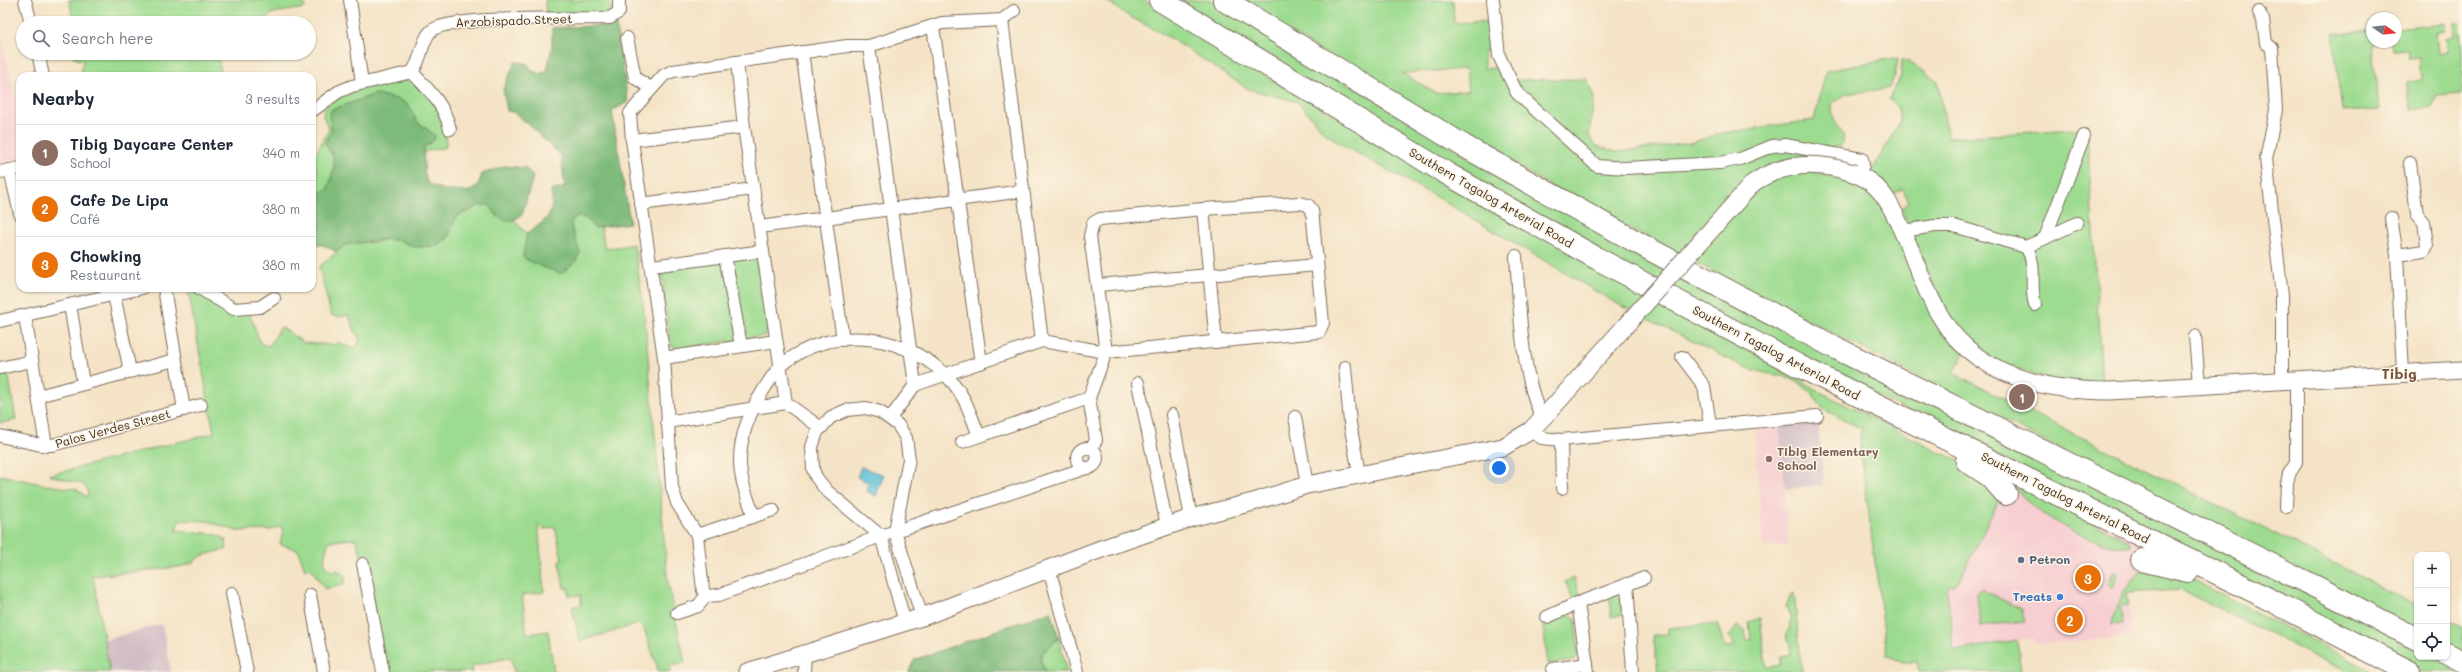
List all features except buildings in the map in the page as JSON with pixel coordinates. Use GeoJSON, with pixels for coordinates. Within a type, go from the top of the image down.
{"type":"FeatureCollection","features":[{"type":"Feature","properties":{"kind":"highway","name":"Southern Tagalog Arterial Road"},"geometry":{"type":"LineString","coordinates":[[1160,0],[1452,177],[1746,338],[2410,672]]}},
{"type":"Feature","properties":{"kind":"highway"},"geometry":{"type":"LineString","coordinates":[[1224,0],[1464,146],[1657,253],[1838,349],[2318,588],[2414,637]]}},
{"type":"Feature","properties":{"kind":"highway"},"geometry":{"type":"LineString","coordinates":[[1746,338],[1808,380],[1973,464],[1990,476],[2006,494]]}},
{"type":"Feature","properties":{"kind":"highway"},"geometry":{"type":"LineString","coordinates":[[2142,560],[2173,567],[2215,582],[2396,672]]}},
{"type":"Feature","properties":{"kind":"highway"},"geometry":{"type":"LineString","coordinates":[[2450,656],[2462,662]]}},
{"type":"Feature","properties":{"kind":"street"},"geometry":{"type":"LineString","coordinates":[[25,0],[29,16]]}},
{"type":"Feature","properties":{"kind":"street"},"geometry":{"type":"LineString","coordinates":[[350,0],[362,82]]}},
{"type":"Feature","properties":{"kind":"street","name":"Arzobispado Street"},"geometry":{"type":"LineString","coordinates":[[412,72],[419,62],[428,34],[440,26],[488,20],[610,18],[619,12],[619,0]]}},
{"type":"Feature","properties":{"kind":"street"},"geometry":{"type":"LineString","coordinates":[[1493,0],[1499,56],[1517,93],[1597,166],[1625,168],[1720,163],[1740,159],[1772,146],[1785,145],[1862,159],[1863,165],[1856,174]]}},
{"type":"Feature","properties":{"kind":"street"},"geometry":{"type":"LineString","coordinates":[[706,596],[703,590],[697,535],[677,503],[672,487],[664,358],[652,266],[632,140],[630,112],[664,75],[673,71],[847,46],[869,46],[942,24],[1002,20],[1014,11]]}},
{"type":"Feature","properties":{"kind":"street"},"geometry":{"type":"LineString","coordinates":[[2259,12],[2263,20],[2266,43],[2272,48],[2276,103],[2266,159],[2282,295],[2296,464],[2289,474],[2287,482],[2286,507]]}},
{"type":"Feature","properties":{"kind":"street"},"geometry":{"type":"LineString","coordinates":[[1002,20],[1022,191],[1042,341]]}},
{"type":"Feature","properties":{"kind":"street"},"geometry":{"type":"LineString","coordinates":[[933,26],[981,363]]}},
{"type":"Feature","properties":{"kind":"street"},"geometry":{"type":"LineString","coordinates":[[627,38],[635,78],[651,88]]}},
{"type":"Feature","properties":{"kind":"street"},"geometry":{"type":"LineString","coordinates":[[869,46],[912,350],[915,385]]}},
{"type":"Feature","properties":{"kind":"street"},"geometry":{"type":"LineString","coordinates":[[802,52],[843,340]]}},
{"type":"Feature","properties":{"kind":"street"},"geometry":{"type":"LineString","coordinates":[[40,60],[42,72]]}},
{"type":"Feature","properties":{"kind":"street"},"geometry":{"type":"LineString","coordinates":[[737,62],[744,128],[776,341],[782,366],[786,404]]}},
{"type":"Feature","properties":{"kind":"street"},"geometry":{"type":"LineString","coordinates":[[316,107],[338,92],[362,82],[412,72],[436,96],[443,108],[450,129]]}},
{"type":"Feature","properties":{"kind":"street"},"geometry":{"type":"LineString","coordinates":[[632,140],[744,128]]}},
{"type":"Feature","properties":{"kind":"street"},"geometry":{"type":"LineString","coordinates":[[2045,238],[2084,136]]}},
{"type":"Feature","properties":{"kind":"street"},"geometry":{"type":"LineString","coordinates":[[2397,255],[2424,251],[2427,248],[2424,221],[2417,214],[2410,163]]}},
{"type":"Feature","properties":{"kind":"street"},"geometry":{"type":"LineString","coordinates":[[747,672],[905,623],[1049,568],[1191,518],[1307,485],[1503,447],[1530,431],[1753,184],[1781,170],[1802,165],[1826,166],[1856,174],[1874,184],[1887,198],[1903,231],[1932,302],[1947,327],[1970,352],[2000,371],[2037,384],[2081,390],[2110,391],[2462,370]]}},
{"type":"Feature","properties":{"kind":"street"},"geometry":{"type":"LineString","coordinates":[[10,170],[16,196]]}},
{"type":"Feature","properties":{"kind":"street"},"geometry":{"type":"LineString","coordinates":[[641,204],[753,189]]}},
{"type":"Feature","properties":{"kind":"street"},"geometry":{"type":"LineString","coordinates":[[760,227],[892,207],[1022,191]]}},
{"type":"Feature","properties":{"kind":"street"},"geometry":{"type":"LineString","coordinates":[[677,613],[698,606],[706,596],[719,595],[881,536],[1086,468],[1080,465],[1077,456],[1083,448],[1092,448],[1096,440],[1089,398],[1106,352],[1099,285],[1090,236],[1093,223],[1100,219],[1203,208],[1298,203],[1308,205],[1313,214],[1323,323],[1319,332],[1106,352],[1042,341],[946,376],[915,385],[891,417]]}},
{"type":"Feature","properties":{"kind":"street"},"geometry":{"type":"LineString","coordinates":[[1203,208],[1216,342]]}},
{"type":"Feature","properties":{"kind":"street"},"geometry":{"type":"LineString","coordinates":[[2391,218],[2397,255],[2403,373]]}},
{"type":"Feature","properties":{"kind":"street"},"geometry":{"type":"LineString","coordinates":[[1903,231],[1935,226],[1954,226],[2026,248],[2077,223]]}},
{"type":"Feature","properties":{"kind":"street"},"geometry":{"type":"LineString","coordinates":[[2026,248],[2033,268],[2032,287],[2035,304]]}},
{"type":"Feature","properties":{"kind":"street"},"geometry":{"type":"LineString","coordinates":[[652,266],[763,251]]}},
{"type":"Feature","properties":{"kind":"street"},"geometry":{"type":"LineString","coordinates":[[726,256],[741,346]]}},
{"type":"Feature","properties":{"kind":"street"},"geometry":{"type":"LineString","coordinates":[[1516,256],[1526,363],[1535,401],[1547,413]]}},
{"type":"Feature","properties":{"kind":"street"},"geometry":{"type":"LineString","coordinates":[[1099,285],[1317,265]]}},
{"type":"Feature","properties":{"kind":"street"},"geometry":{"type":"LineString","coordinates":[[0,321],[126,292]]}},
{"type":"Feature","properties":{"kind":"street"},"geometry":{"type":"LineString","coordinates":[[165,292],[184,410]]}},
{"type":"Feature","properties":{"kind":"street"},"geometry":{"type":"LineString","coordinates":[[206,292],[234,309],[260,307],[274,298]]}},
{"type":"Feature","properties":{"kind":"street"},"geometry":{"type":"LineString","coordinates":[[114,295],[130,371]]}},
{"type":"Feature","properties":{"kind":"street"},"geometry":{"type":"LineString","coordinates":[[70,305],[83,383]]}},
{"type":"Feature","properties":{"kind":"street"},"geometry":{"type":"LineString","coordinates":[[26,316],[46,446]]}},
{"type":"Feature","properties":{"kind":"street"},"geometry":{"type":"LineString","coordinates":[[2195,336],[2198,385]]}},
{"type":"Feature","properties":{"kind":"street"},"geometry":{"type":"LineString","coordinates":[[754,516],[744,490],[740,458],[745,427],[753,407],[782,366],[810,348],[843,340],[877,339],[912,350],[930,361],[946,376],[966,402],[979,436]]}},
{"type":"Feature","properties":{"kind":"street"},"geometry":{"type":"LineString","coordinates":[[664,358],[776,341]]}},
{"type":"Feature","properties":{"kind":"street"},"geometry":{"type":"LineString","coordinates":[[1682,358],[1704,386],[1710,425]]}},
{"type":"Feature","properties":{"kind":"street"},"geometry":{"type":"LineString","coordinates":[[38,396],[175,360]]}},
{"type":"Feature","properties":{"kind":"street"},"geometry":{"type":"LineString","coordinates":[[0,368],[32,361]]}},
{"type":"Feature","properties":{"kind":"street"},"geometry":{"type":"LineString","coordinates":[[1345,367],[1350,423],[1360,474]]}},
{"type":"Feature","properties":{"kind":"street"},"geometry":{"type":"LineString","coordinates":[[1138,383],[1166,526]]}},
{"type":"Feature","properties":{"kind":"street"},"geometry":{"type":"LineString","coordinates":[[962,442],[1089,398]]}},
{"type":"Feature","properties":{"kind":"street"},"geometry":{"type":"LineString","coordinates":[[667,422],[753,407],[786,404],[821,428]]}},
{"type":"Feature","properties":{"kind":"street","name":"Palos Verdes Street"},"geometry":{"type":"LineString","coordinates":[[0,436],[46,446],[201,405]]}},
{"type":"Feature","properties":{"kind":"street"},"geometry":{"type":"LineString","coordinates":[[905,623],[881,536],[826,490],[816,477],[812,454],[814,440],[821,428],[831,417],[856,408],[874,410],[891,417],[902,431],[909,451],[895,532],[922,617]]}},
{"type":"Feature","properties":{"kind":"street"},"geometry":{"type":"LineString","coordinates":[[1172,415],[1191,518]]}},
{"type":"Feature","properties":{"kind":"street"},"geometry":{"type":"LineString","coordinates":[[1530,431],[1542,438],[1561,440],[1817,416]]}},
{"type":"Feature","properties":{"kind":"street"},"geometry":{"type":"LineString","coordinates":[[1294,417],[1307,485]]}},
{"type":"Feature","properties":{"kind":"street"},"geometry":{"type":"LineString","coordinates":[[1561,440],[1562,488]]}},
{"type":"Feature","properties":{"kind":"street"},"geometry":{"type":"LineString","coordinates":[[697,535],[773,510]]}},
{"type":"Feature","properties":{"kind":"street"},"geometry":{"type":"LineString","coordinates":[[363,564],[383,672]]}},
{"type":"Feature","properties":{"kind":"street"},"geometry":{"type":"LineString","coordinates":[[891,570],[906,566]]}},
{"type":"Feature","properties":{"kind":"street"},"geometry":{"type":"LineString","coordinates":[[1049,568],[1078,672]]}},
{"type":"Feature","properties":{"kind":"street"},"geometry":{"type":"LineString","coordinates":[[1547,617],[1578,602],[1644,578]]}},
{"type":"Feature","properties":{"kind":"street"},"geometry":{"type":"LineString","coordinates":[[1627,584],[1634,672]]}},
{"type":"Feature","properties":{"kind":"street"},"geometry":{"type":"LineString","coordinates":[[232,593],[247,672]]}},
{"type":"Feature","properties":{"kind":"street"},"geometry":{"type":"LineString","coordinates":[[310,595],[324,672]]}},
{"type":"Feature","properties":{"kind":"street"},"geometry":{"type":"LineString","coordinates":[[1553,669],[1587,668],[1578,602]]}},
{"type":"Feature","properties":{"kind":"street"},"geometry":{"type":"LineString","coordinates":[[804,672],[805,654]]}},
{"type":"Feature","properties":{"kind":"shaded area"},"geometry":{"type":"Polygon","coordinates":[[[0,30],[16,102],[16,160],[0,163],[0,30]]]}},
{"type":"Feature","properties":{"kind":"shaded area"},"geometry":{"type":"Polygon","coordinates":[[[1818,423],[1824,485],[1785,489],[1779,426],[1818,423]]]}},
{"type":"Feature","properties":{"kind":"shaded area","name":"Tibig Elementary School"},"geometry":{"type":"Polygon","coordinates":[[[1779,426],[1789,545],[1763,547],[1754,429],[1779,426]]]}},
{"type":"Feature","properties":{"kind":"shaded area"},"geometry":{"type":"Polygon","coordinates":[[[1977,459],[2171,558],[2181,590],[2127,593],[2132,637],[2035,644],[2034,638],[1954,651],[1947,590],[1988,491],[1977,459]]]}},
{"type":"Feature","properties":{"kind":"shaded area"},"geometry":{"type":"Polygon","coordinates":[[[162,624],[171,672],[110,672],[104,640],[162,624]]]}},
{"type":"Feature","properties":{"kind":"green space"},"geometry":{"type":"Polygon","coordinates":[[[69,0],[303,0],[305,8],[273,13],[269,16],[72,16],[69,0]]]}},
{"type":"Feature","properties":{"kind":"green space"},"geometry":{"type":"Polygon","coordinates":[[[545,0],[610,0],[611,13],[546,15],[545,0]]]}},
{"type":"Feature","properties":{"kind":"green space"},"geometry":{"type":"Polygon","coordinates":[[[1105,0],[1144,0],[1269,78],[1744,347],[1822,393],[1972,468],[1999,500],[1958,582],[1953,586],[1950,585],[1947,590],[1954,651],[2017,640],[2021,672],[1919,672],[1917,662],[1903,662],[1887,655],[1861,453],[1860,435],[1862,429],[1823,409],[1810,390],[1784,375],[1777,376],[1744,367],[1616,303],[1438,198],[1344,146],[1325,133],[1298,102],[1248,89],[1172,39],[1127,15],[1105,0]]]}},
{"type":"Feature","properties":{"kind":"green space"},"geometry":{"type":"Polygon","coordinates":[[[1171,0],[1211,0],[1459,151],[2414,645],[2414,660],[2442,660],[2462,670],[2462,672],[2421,672],[1605,257],[1171,0]]]}},
{"type":"Feature","properties":{"kind":"green space"},"geometry":{"type":"Polygon","coordinates":[[[1234,0],[1453,0],[1454,23],[1491,21],[1498,62],[1584,159],[1667,169],[1773,149],[1855,159],[1859,166],[1817,157],[1789,159],[1744,180],[1691,237],[1707,245],[1752,195],[1773,180],[1787,174],[1803,172],[1835,176],[1866,189],[1879,197],[1964,353],[1953,373],[2414,604],[2414,630],[1583,205],[1234,0]],[[1494,50],[1484,51],[1484,68],[1495,68],[1494,50]],[[1466,69],[1402,73],[1435,93],[1468,91],[1466,69]]]}},
{"type":"Feature","properties":{"kind":"green space"},"geometry":{"type":"Polygon","coordinates":[[[2454,23],[2459,23],[2462,51],[2462,94],[2437,96],[2432,107],[2410,110],[2408,82],[2421,80],[2419,57],[2408,58],[2407,49],[2393,50],[2393,48],[2402,48],[2402,28],[2445,24],[2445,31],[2436,32],[2438,54],[2448,52],[2446,38],[2454,36],[2454,23]]]}},
{"type":"Feature","properties":{"kind":"green space"},"geometry":{"type":"Polygon","coordinates":[[[616,25],[628,102],[612,111],[630,223],[594,228],[586,218],[579,216],[572,219],[571,226],[580,253],[575,262],[561,274],[523,257],[527,234],[548,217],[552,206],[551,191],[565,187],[561,156],[526,122],[513,112],[507,111],[503,89],[515,62],[527,63],[532,70],[539,74],[547,71],[552,46],[552,28],[616,25]]]}},
{"type":"Feature","properties":{"kind":"green space"},"geometry":{"type":"Polygon","coordinates":[[[2366,31],[2366,48],[2372,48],[2379,109],[2342,111],[2333,34],[2366,31]]]}},
{"type":"Feature","properties":{"kind":"green space"},"geometry":{"type":"Polygon","coordinates":[[[1893,58],[1898,59],[1895,75],[1889,88],[1846,94],[1832,103],[1834,117],[1844,137],[1841,146],[1833,148],[1795,143],[1738,156],[1634,165],[1593,161],[1513,80],[1587,79],[1594,98],[1589,136],[1597,146],[1617,152],[1690,143],[1722,133],[1814,120],[1826,71],[1893,58]]]}},
{"type":"Feature","properties":{"kind":"green space"},"geometry":{"type":"Polygon","coordinates":[[[80,60],[219,60],[221,72],[82,72],[83,61],[80,60]]]}},
{"type":"Feature","properties":{"kind":"green space"},"geometry":{"type":"Polygon","coordinates":[[[1902,60],[1909,62],[1938,81],[1948,138],[2087,128],[2102,384],[2053,381],[1995,361],[1951,324],[1901,208],[1909,202],[1903,189],[1891,195],[1870,174],[1900,121],[1898,108],[1889,99],[1901,76],[1902,60]]]}},
{"type":"Feature","properties":{"kind":"green space"},"geometry":{"type":"Polygon","coordinates":[[[407,80],[416,83],[423,88],[436,106],[444,128],[446,147],[423,152],[424,147],[430,144],[431,132],[417,122],[409,105],[400,100],[376,94],[331,110],[329,117],[332,129],[325,143],[333,156],[334,169],[328,189],[319,193],[316,191],[316,176],[318,173],[316,167],[316,153],[329,129],[323,116],[327,107],[334,99],[345,93],[372,85],[407,80]]]}},
{"type":"Feature","properties":{"kind":"green space"},"geometry":{"type":"Polygon","coordinates":[[[376,94],[400,100],[409,105],[417,122],[435,135],[434,140],[424,147],[424,166],[428,183],[437,188],[450,191],[468,191],[476,187],[482,174],[505,166],[526,168],[533,177],[522,215],[514,220],[506,221],[497,216],[489,205],[476,207],[456,216],[448,238],[435,246],[414,247],[402,241],[387,239],[345,245],[337,252],[323,245],[316,245],[316,230],[321,227],[316,216],[316,191],[319,193],[328,189],[334,169],[333,156],[325,143],[332,129],[329,117],[331,110],[376,94]]]}},
{"type":"Feature","properties":{"kind":"green space"},"geometry":{"type":"Polygon","coordinates":[[[479,204],[489,204],[502,218],[514,220],[527,234],[523,257],[533,263],[552,270],[580,253],[571,226],[572,219],[579,216],[586,218],[594,228],[601,227],[605,249],[634,244],[644,311],[668,583],[685,663],[670,666],[671,672],[659,672],[644,629],[639,624],[580,641],[572,607],[581,605],[581,595],[569,596],[568,588],[564,588],[559,560],[562,559],[555,527],[544,529],[538,524],[544,592],[522,595],[527,634],[548,631],[554,672],[514,672],[511,657],[472,666],[473,672],[387,672],[364,558],[361,555],[356,539],[329,541],[324,560],[326,567],[328,570],[339,571],[346,576],[344,585],[325,589],[311,568],[305,569],[298,550],[280,544],[283,532],[281,526],[272,530],[237,531],[207,521],[179,520],[176,530],[215,534],[225,539],[227,549],[201,556],[192,563],[179,567],[93,576],[110,672],[0,672],[0,475],[46,485],[76,489],[87,497],[88,491],[83,484],[49,475],[214,433],[189,292],[196,292],[249,312],[261,344],[269,346],[281,327],[304,343],[334,345],[337,342],[354,349],[360,341],[348,315],[339,317],[331,315],[319,267],[345,245],[359,241],[371,243],[387,239],[402,241],[414,247],[435,246],[448,238],[456,216],[471,211],[479,204]]]}},
{"type":"Feature","properties":{"kind":"green space"},"geometry":{"type":"Polygon","coordinates":[[[316,216],[321,228],[316,230],[316,216]]]}},
{"type":"Feature","properties":{"kind":"green space"},"geometry":{"type":"Polygon","coordinates":[[[750,256],[758,260],[769,328],[764,336],[678,349],[670,345],[662,273],[666,268],[750,256]]]}},
{"type":"Feature","properties":{"kind":"green space"},"geometry":{"type":"Polygon","coordinates":[[[8,372],[16,420],[0,423],[0,374],[8,372]]]}},
{"type":"Feature","properties":{"kind":"green space"},"geometry":{"type":"Polygon","coordinates":[[[2015,485],[2131,542],[2131,545],[2119,546],[2103,543],[2085,537],[2067,528],[2033,506],[2015,485]]]}},
{"type":"Feature","properties":{"kind":"green space"},"geometry":{"type":"Polygon","coordinates":[[[2142,570],[2185,576],[2374,672],[2347,672],[2181,590],[2127,593],[2128,605],[2120,606],[2122,624],[2111,625],[2114,612],[2123,595],[2133,579],[2142,570]]]}},
{"type":"Feature","properties":{"kind":"green space"},"geometry":{"type":"Polygon","coordinates":[[[2114,571],[2118,573],[2113,589],[2108,586],[2114,571]]]}},
{"type":"Feature","properties":{"kind":"green space"},"geometry":{"type":"Polygon","coordinates":[[[1574,578],[1580,595],[1573,599],[1565,582],[1574,578]]]}},
{"type":"Feature","properties":{"kind":"green space"},"geometry":{"type":"Polygon","coordinates":[[[1980,589],[2022,609],[2025,621],[1980,626],[1977,593],[1980,589]]]}},
{"type":"Feature","properties":{"kind":"green space"},"geometry":{"type":"Polygon","coordinates":[[[1794,593],[1802,672],[1658,672],[1653,635],[1668,634],[1668,628],[1717,623],[1725,648],[1734,645],[1729,637],[1737,626],[1745,630],[1747,641],[1751,641],[1749,622],[1760,618],[1766,667],[1780,665],[1781,657],[1791,655],[1790,643],[1786,638],[1792,618],[1786,607],[1790,596],[1794,593]]]}},
{"type":"Feature","properties":{"kind":"green space"},"geometry":{"type":"Polygon","coordinates":[[[1615,594],[1621,599],[1623,615],[1611,617],[1609,595],[1615,594]]]}},
{"type":"Feature","properties":{"kind":"green space"},"geometry":{"type":"Polygon","coordinates":[[[1051,611],[1059,638],[1043,652],[1040,660],[1046,672],[909,672],[914,660],[1051,611]]]}},
{"type":"Feature","properties":{"kind":"green space"},"geometry":{"type":"Polygon","coordinates":[[[1569,614],[1575,618],[1579,655],[1573,661],[1548,664],[1543,626],[1569,614]]]}},
{"type":"Feature","properties":{"kind":"green space"},"geometry":{"type":"Polygon","coordinates":[[[2450,621],[2462,627],[2462,654],[2450,648],[2450,621]]]}},
{"type":"Feature","properties":{"kind":"green space"},"geometry":{"type":"Polygon","coordinates":[[[1059,638],[1067,672],[1046,672],[1040,660],[1043,652],[1059,638]]]}},
{"type":"Feature","properties":{"kind":"water"},"geometry":{"type":"Polygon","coordinates":[[[861,467],[884,475],[876,496],[866,491],[869,483],[857,477],[861,467]]]}},
{"type":"Feature","properties":{"kind":"place","name":"Tibig Daycare Center"},"geometry":{"type":"Point","coordinates":[2022,397]}},
{"type":"Feature","properties":{"kind":"place","name":"Tibig Elementary School"},"geometry":{"type":"Point","coordinates":[1769,459]}},
{"type":"Feature","properties":{"kind":"place","name":"Petron"},"geometry":{"type":"Point","coordinates":[2021,560]}},
{"type":"Feature","properties":{"kind":"place","name":"Chowking"},"geometry":{"type":"Point","coordinates":[2088,578]}},
{"type":"Feature","properties":{"kind":"place","name":"Treats"},"geometry":{"type":"Point","coordinates":[2060,597]}},
{"type":"Feature","properties":{"kind":"place","name":"Cafe De Lipa"},"geometry":{"type":"Point","coordinates":[2070,620]}},
{"type":"Feature","properties":{"kind":"district","name":"Tibig"},"geometry":{"type":"Point","coordinates":[2399,374]}}]}
